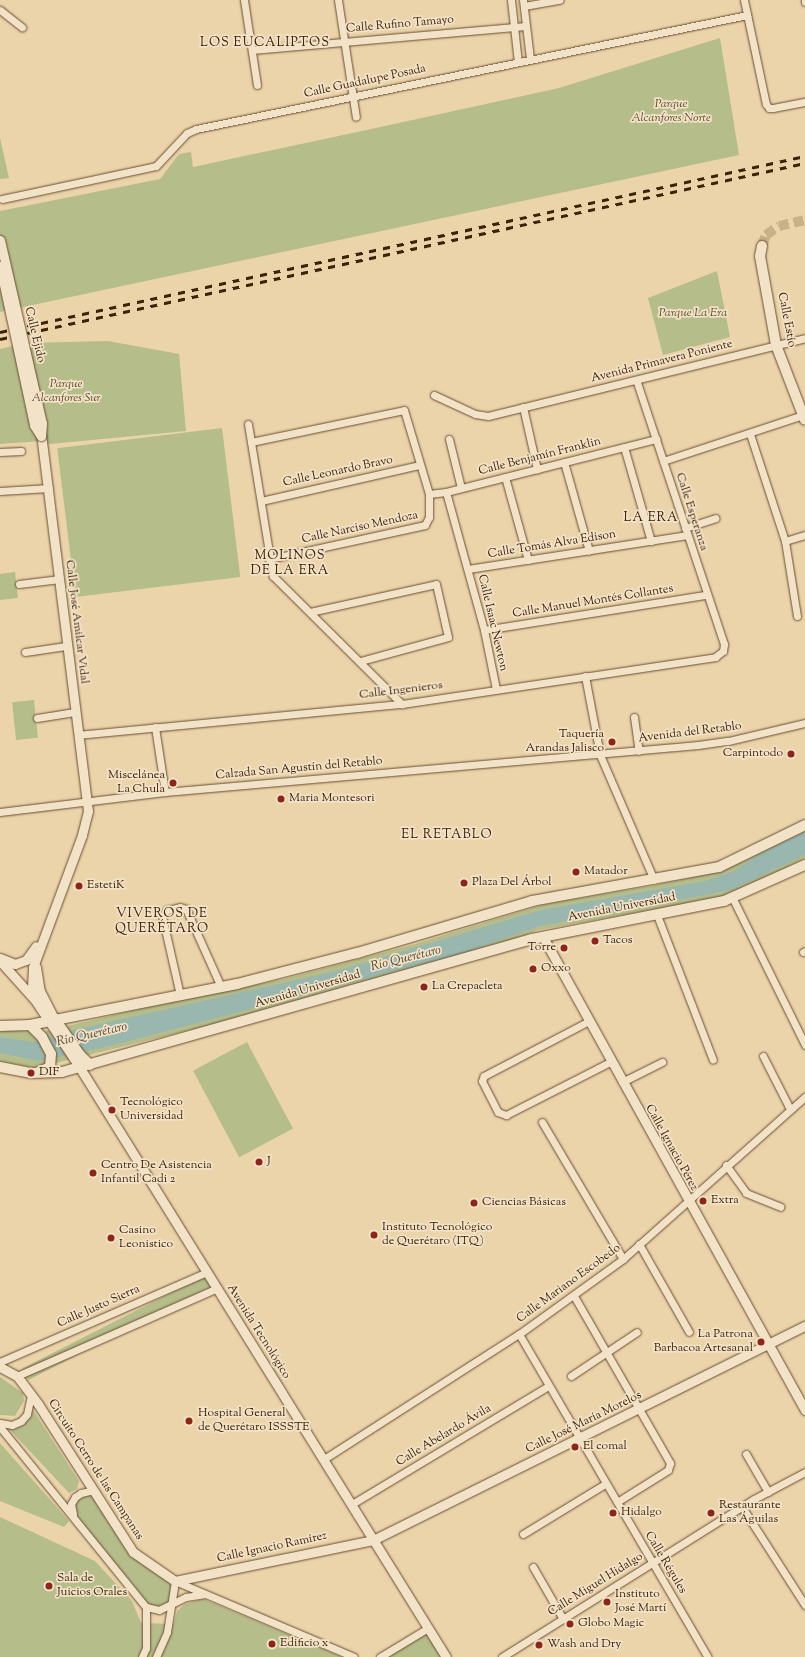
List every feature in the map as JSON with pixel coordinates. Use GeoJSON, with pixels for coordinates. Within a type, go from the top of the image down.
{"type":"FeatureCollection","features":[{"type":"Feature","properties":{"kind":"main road","name":"Calle Estío"},"geometry":{"type":"LineString","coordinates":[[762,246],[760,256],[776,345],[804,418]]}},
{"type":"Feature","properties":{"kind":"main road","name":"Avenida Universidad"},"geometry":{"type":"LineString","coordinates":[[0,1026],[54,1023],[221,987],[320,964],[532,901],[719,867],[805,825]]}},
{"type":"Feature","properties":{"kind":"main road","name":"Avenida Universidad"},"geometry":{"type":"LineString","coordinates":[[0,1067],[31,1073],[52,1074],[80,1068],[542,937],[657,915],[733,898],[805,865]]}},
{"type":"Feature","properties":{"kind":"main road"},"geometry":{"type":"LineString","coordinates":[[54,1023],[76,1056],[90,1065]]}},
{"type":"Feature","properties":{"kind":"main road"},"geometry":{"type":"LineString","coordinates":[[30,1025],[42,1037],[51,1054],[50,1067],[31,1073]]}},
{"type":"Feature","properties":{"kind":"street"},"geometry":{"type":"LineString","coordinates":[[248,0],[244,0],[257,85]]}},
{"type":"Feature","properties":{"kind":"street"},"geometry":{"type":"LineString","coordinates":[[338,0],[343,41],[356,117]]}},
{"type":"Feature","properties":{"kind":"street"},"geometry":{"type":"LineString","coordinates":[[511,0],[518,62]]}},
{"type":"Feature","properties":{"kind":"street"},"geometry":{"type":"LineString","coordinates":[[530,59],[523,3],[559,0]]}},
{"type":"Feature","properties":{"kind":"street"},"geometry":{"type":"LineString","coordinates":[[744,0],[769,108],[805,102]]}},
{"type":"Feature","properties":{"kind":"street"},"geometry":{"type":"LineString","coordinates":[[0,10],[22,27]]}},
{"type":"Feature","properties":{"kind":"street","name":"Calle Guadalupe Posada"},"geometry":{"type":"LineString","coordinates":[[2,199],[156,166],[186,133],[196,129],[747,15]]}},
{"type":"Feature","properties":{"kind":"street","name":"Calle Rufino Tamayo"},"geometry":{"type":"LineString","coordinates":[[252,50],[526,26]]}},
{"type":"Feature","properties":{"kind":"street","name":"Calle Ejido"},"geometry":{"type":"LineString","coordinates":[[0,240],[42,423],[41,436],[43,446]]}},
{"type":"Feature","properties":{"kind":"street","name":"Calle Ejido"},"geometry":{"type":"LineString","coordinates":[[0,266],[34,425],[41,436]]}},
{"type":"Feature","properties":{"kind":"street","name":"Avenida Primavera Poniente"},"geometry":{"type":"LineString","coordinates":[[434,395],[481,416],[636,380],[805,338]]}},
{"type":"Feature","properties":{"kind":"street","name":"Calle Esperanza"},"geometry":{"type":"LineString","coordinates":[[636,380],[706,595],[724,644],[723,651]]}},
{"type":"Feature","properties":{"kind":"street"},"geometry":{"type":"LineString","coordinates":[[523,407],[538,469]]}},
{"type":"Feature","properties":{"kind":"street"},"geometry":{"type":"LineString","coordinates":[[251,442],[404,410],[429,494]]}},
{"type":"Feature","properties":{"kind":"street"},"geometry":{"type":"LineString","coordinates":[[663,461],[804,418]]}},
{"type":"Feature","properties":{"kind":"street"},"geometry":{"type":"LineString","coordinates":[[248,424],[269,559],[276,581],[360,660],[402,704]]}},
{"type":"Feature","properties":{"kind":"street"},"geometry":{"type":"LineString","coordinates":[[750,434],[785,541],[797,616]]}},
{"type":"Feature","properties":{"kind":"street"},"geometry":{"type":"LineString","coordinates":[[449,439],[461,488]]}},
{"type":"Feature","properties":{"kind":"street","name":"Calle Benjamín Franklin"},"geometry":{"type":"LineString","coordinates":[[429,494],[446,492],[656,439]]}},
{"type":"Feature","properties":{"kind":"street","name":"Calle José Amilcar Vidal"},"geometry":{"type":"LineString","coordinates":[[35,1000],[32,973],[38,946],[82,835],[88,811],[66,646],[43,446]]}},
{"type":"Feature","properties":{"kind":"street"},"geometry":{"type":"LineString","coordinates":[[624,447],[651,541]]}},
{"type":"Feature","properties":{"kind":"street"},"geometry":{"type":"LineString","coordinates":[[0,452],[20,451]]}},
{"type":"Feature","properties":{"kind":"street"},"geometry":{"type":"LineString","coordinates":[[564,462],[589,551]]}},
{"type":"Feature","properties":{"kind":"street","name":"Calle Leonardo Bravo"},"geometry":{"type":"LineString","coordinates":[[261,500],[420,465]]}},
{"type":"Feature","properties":{"kind":"street"},"geometry":{"type":"LineString","coordinates":[[505,477],[528,560]]}},
{"type":"Feature","properties":{"kind":"street"},"geometry":{"type":"LineString","coordinates":[[0,491],[49,488]]}},
{"type":"Feature","properties":{"kind":"street","name":"Calle Isaac Newton"},"geometry":{"type":"LineString","coordinates":[[446,492],[484,630],[496,689]]}},
{"type":"Feature","properties":{"kind":"street","name":"Calle Narciso Mendoza"},"geometry":{"type":"LineString","coordinates":[[269,559],[425,525],[429,517],[429,494]]}},
{"type":"Feature","properties":{"kind":"street"},"geometry":{"type":"LineString","coordinates":[[685,528],[715,518]]}},
{"type":"Feature","properties":{"kind":"street","name":"Calle Tomás Alva Edison"},"geometry":{"type":"LineString","coordinates":[[468,569],[687,535]]}},
{"type":"Feature","properties":{"kind":"street"},"geometry":{"type":"LineString","coordinates":[[785,541],[805,535]]}},
{"type":"Feature","properties":{"kind":"street"},"geometry":{"type":"LineString","coordinates":[[19,584],[58,579]]}},
{"type":"Feature","properties":{"kind":"street"},"geometry":{"type":"LineString","coordinates":[[310,612],[436,584],[448,637],[360,660]]}},
{"type":"Feature","properties":{"kind":"street","name":"Calle Manuel Montés Collantes"},"geometry":{"type":"LineString","coordinates":[[484,630],[706,595]]}},
{"type":"Feature","properties":{"kind":"street"},"geometry":{"type":"LineString","coordinates":[[25,652],[66,646]]}},
{"type":"Feature","properties":{"kind":"street","name":"Calle Ingenieros"},"geometry":{"type":"LineString","coordinates":[[78,735],[402,704],[715,657],[723,651]]}},
{"type":"Feature","properties":{"kind":"street"},"geometry":{"type":"LineString","coordinates":[[585,676],[600,755],[654,880]]}},
{"type":"Feature","properties":{"kind":"street"},"geometry":{"type":"LineString","coordinates":[[37,718],[76,712]]}},
{"type":"Feature","properties":{"kind":"street"},"geometry":{"type":"LineString","coordinates":[[634,717],[639,751]]}},
{"type":"Feature","properties":{"kind":"street","name":"Avenida del Retablo"},"geometry":{"type":"LineString","coordinates":[[600,755],[728,741],[805,723]]}},
{"type":"Feature","properties":{"kind":"street"},"geometry":{"type":"LineString","coordinates":[[155,727],[165,792]]}},
{"type":"Feature","properties":{"kind":"street","name":"Calzada San Agustín del Retablo"},"geometry":{"type":"LineString","coordinates":[[0,812],[86,800],[165,792],[549,757],[600,755]]}},
{"type":"Feature","properties":{"kind":"street"},"geometry":{"type":"LineString","coordinates":[[733,898],[805,1044]]}},
{"type":"Feature","properties":{"kind":"street"},"geometry":{"type":"LineString","coordinates":[[180,995],[162,916],[167,910],[180,907],[186,909],[221,987]]}},
{"type":"Feature","properties":{"kind":"street"},"geometry":{"type":"LineString","coordinates":[[657,915],[713,1060]]}},
{"type":"Feature","properties":{"kind":"street","name":"Calle Ignacio Pérez"},"geometry":{"type":"LineString","coordinates":[[542,937],[686,1200],[770,1343],[805,1410]]}},
{"type":"Feature","properties":{"kind":"street"},"geometry":{"type":"LineString","coordinates":[[0,958],[15,964],[26,960],[38,946]]}},
{"type":"Feature","properties":{"kind":"street","name":"Calle José Amilcar Vidal"},"geometry":{"type":"LineString","coordinates":[[38,946],[36,967],[40,991],[54,1023]]}},
{"type":"Feature","properties":{"kind":"street"},"geometry":{"type":"LineString","coordinates":[[0,961],[54,1023]]}},
{"type":"Feature","properties":{"kind":"street"},"geometry":{"type":"LineString","coordinates":[[589,1021],[489,1072],[482,1081],[501,1115],[506,1115],[610,1062]]}},
{"type":"Feature","properties":{"kind":"street","name":"Avenida Tecnológico"},"geometry":{"type":"LineString","coordinates":[[76,1056],[80,1068],[446,1657]]}},
{"type":"Feature","properties":{"kind":"street"},"geometry":{"type":"LineString","coordinates":[[763,1056],[790,1109]]}},
{"type":"Feature","properties":{"kind":"street"},"geometry":{"type":"LineString","coordinates":[[622,1082],[662,1062]]}},
{"type":"Feature","properties":{"kind":"street","name":"Calle Mariano Escobedo"},"geometry":{"type":"LineString","coordinates":[[324,1460],[519,1334],[574,1296],[623,1259],[686,1200],[805,1097]]}},
{"type":"Feature","properties":{"kind":"street"},"geometry":{"type":"LineString","coordinates":[[542,1122],[623,1259]]}},
{"type":"Feature","properties":{"kind":"street"},"geometry":{"type":"LineString","coordinates":[[726,1165],[746,1193],[780,1207]]}},
{"type":"Feature","properties":{"kind":"street"},"geometry":{"type":"LineString","coordinates":[[639,1244],[689,1332]]}},
{"type":"Feature","properties":{"kind":"street","name":"Calle Justo Sierra"},"geometry":{"type":"LineString","coordinates":[[0,1362],[207,1272]]}},
{"type":"Feature","properties":{"kind":"street"},"geometry":{"type":"LineString","coordinates":[[17,1376],[217,1288]]}},
{"type":"Feature","properties":{"kind":"street"},"geometry":{"type":"LineString","coordinates":[[574,1296],[638,1410],[670,1463],[670,1468],[617,1502]]}},
{"type":"Feature","properties":{"kind":"street","name":"Calle José María Morelos"},"geometry":{"type":"LineString","coordinates":[[373,1540],[579,1440],[805,1326]]}},
{"type":"Feature","properties":{"kind":"street"},"geometry":{"type":"LineString","coordinates":[[571,1376],[637,1332]]}},
{"type":"Feature","properties":{"kind":"street","name":"Calle Régules"},"geometry":{"type":"LineString","coordinates":[[519,1334],[579,1440],[707,1655]]}},
{"type":"Feature","properties":{"kind":"street","name":"Circuito Cerro de las Campanas"},"geometry":{"type":"LineString","coordinates":[[0,1367],[17,1376],[31,1395],[133,1552],[175,1581]]}},
{"type":"Feature","properties":{"kind":"street","name":"Calle Abelardo Ávila"},"geometry":{"type":"LineString","coordinates":[[352,1504],[548,1386]]}},
{"type":"Feature","properties":{"kind":"street"},"geometry":{"type":"LineString","coordinates":[[0,1423],[12,1425],[21,1421],[27,1414],[31,1395]]}},
{"type":"Feature","properties":{"kind":"street"},"geometry":{"type":"LineString","coordinates":[[0,1427],[73,1514],[146,1607],[146,1648],[142,1657]]}},
{"type":"Feature","properties":{"kind":"street"},"geometry":{"type":"LineString","coordinates":[[746,1454],[768,1492]]}},
{"type":"Feature","properties":{"kind":"street","name":"Calle Miguel Hidalgo"},"geometry":{"type":"LineString","coordinates":[[502,1657],[742,1507],[805,1472]]}},
{"type":"Feature","properties":{"kind":"street"},"geometry":{"type":"LineString","coordinates":[[523,1534],[605,1484]]}},
{"type":"Feature","properties":{"kind":"street"},"geometry":{"type":"LineString","coordinates":[[73,1514],[71,1504],[75,1497],[81,1493],[94,1490]]}},
{"type":"Feature","properties":{"kind":"street"},"geometry":{"type":"LineString","coordinates":[[742,1507],[805,1605]]}},
{"type":"Feature","properties":{"kind":"street","name":"Calle Ignacio Ramírez"},"geometry":{"type":"LineString","coordinates":[[175,1581],[373,1540]]}},
{"type":"Feature","properties":{"kind":"street"},"geometry":{"type":"LineString","coordinates":[[532,1567],[563,1619]]}},
{"type":"Feature","properties":{"kind":"street"},"geometry":{"type":"LineString","coordinates":[[146,1648],[151,1647],[157,1654],[167,1632],[171,1605],[175,1596],[175,1581],[354,1657]]}},
{"type":"Feature","properties":{"kind":"street"},"geometry":{"type":"LineString","coordinates":[[146,1607],[159,1610],[186,1597],[204,1594]]}},
{"type":"Feature","properties":{"kind":"street"},"geometry":{"type":"LineString","coordinates":[[380,1657],[428,1628]]}},
{"type":"Feature","properties":{"kind":"street"},"geometry":{"type":"LineString","coordinates":[[698,1657],[707,1655]]}},
{"type":"Feature","properties":{"kind":"green space","name":"Parque Alcanfores Norte"},"geometry":{"type":"Polygon","coordinates":[[[720,38],[739,155],[0,312],[0,211],[160,179],[179,154],[191,152],[193,167],[362,131],[559,88],[720,38]]]}},
{"type":"Feature","properties":{"kind":"green space"},"geometry":{"type":"Polygon","coordinates":[[[0,138],[9,178],[0,179],[0,138]]]}},
{"type":"Feature","properties":{"kind":"green space","name":"Parque La Era"},"geometry":{"type":"Polygon","coordinates":[[[717,271],[730,337],[663,355],[648,298],[717,271]]]}},
{"type":"Feature","properties":{"kind":"green space","name":"Parque Alcanfores Sur"},"geometry":{"type":"Polygon","coordinates":[[[108,341],[179,354],[186,431],[50,444],[42,441],[0,444],[0,349],[27,343],[108,341]]]}},
{"type":"Feature","properties":{"kind":"green space"},"geometry":{"type":"Polygon","coordinates":[[[222,428],[240,577],[76,597],[57,448],[222,428]]]}},
{"type":"Feature","properties":{"kind":"green space"},"geometry":{"type":"Polygon","coordinates":[[[15,572],[18,598],[0,600],[0,574],[15,572]]]}},
{"type":"Feature","properties":{"kind":"green space"},"geometry":{"type":"Polygon","coordinates":[[[34,700],[38,738],[16,740],[12,702],[34,700]]]}},
{"type":"Feature","properties":{"kind":"green space"},"geometry":{"type":"Polygon","coordinates":[[[805,831],[805,858],[725,897],[538,930],[501,944],[246,1016],[36,1068],[0,1061],[0,1029],[42,1032],[139,1009],[284,979],[415,944],[545,904],[651,886],[721,871],[805,831]]]}},
{"type":"Feature","properties":{"kind":"green space"},"geometry":{"type":"Polygon","coordinates":[[[247,1042],[293,1129],[239,1157],[193,1071],[247,1042]]]}},
{"type":"Feature","properties":{"kind":"green space"},"geometry":{"type":"Polygon","coordinates":[[[206,1275],[212,1287],[28,1380],[22,1369],[206,1275]]]}},
{"type":"Feature","properties":{"kind":"green space"},"geometry":{"type":"Polygon","coordinates":[[[0,1377],[23,1393],[24,1401],[15,1416],[0,1415],[0,1377]]]}},
{"type":"Feature","properties":{"kind":"green space"},"geometry":{"type":"Polygon","coordinates":[[[33,1410],[79,1481],[77,1489],[69,1493],[8,1428],[29,1420],[33,1410]]]}},
{"type":"Feature","properties":{"kind":"green space"},"geometry":{"type":"Polygon","coordinates":[[[0,1443],[69,1521],[64,1527],[0,1501],[0,1443]]]}},
{"type":"Feature","properties":{"kind":"green space"},"geometry":{"type":"Polygon","coordinates":[[[94,1490],[123,1539],[175,1581],[171,1605],[159,1610],[146,1607],[73,1514],[75,1497],[94,1490]]]}},
{"type":"Feature","properties":{"kind":"green space"},"geometry":{"type":"Polygon","coordinates":[[[0,1517],[95,1561],[132,1601],[141,1623],[174,1624],[177,1611],[185,1604],[203,1599],[342,1657],[0,1657],[0,1517]]]}},
{"type":"Feature","properties":{"kind":"green space"},"geometry":{"type":"Polygon","coordinates":[[[427,1633],[442,1657],[388,1657],[427,1633]]]}},
{"type":"Feature","properties":{"kind":"water","name":"Río Querétaro"},"geometry":{"type":"Polygon","coordinates":[[[805,832],[805,855],[731,890],[540,926],[463,953],[110,1046],[40,1061],[0,1053],[0,1037],[33,1042],[79,1029],[340,970],[541,910],[705,881],[734,871],[761,853],[805,832]]]}},
{"type":"Feature","properties":{"kind":"tunnel"},"geometry":{"type":"LineString","coordinates":[[762,246],[766,235],[779,226],[805,220]]}},
{"type":"Feature","properties":{"kind":"railway"},"geometry":{"type":"LineString","coordinates":[[0,332],[805,156]]}},
{"type":"Feature","properties":{"kind":"railway"},"geometry":{"type":"LineString","coordinates":[[0,339],[805,163]]}},
{"type":"Feature","properties":{"kind":"place","name":"Taquería Arandas Jalisco"},"geometry":{"type":"Point","coordinates":[612,742]}},
{"type":"Feature","properties":{"kind":"place","name":"Carpintodo"},"geometry":{"type":"Point","coordinates":[791,754]}},
{"type":"Feature","properties":{"kind":"place","name":"Miscelánea La Chula"},"geometry":{"type":"Point","coordinates":[173,783]}},
{"type":"Feature","properties":{"kind":"place","name":"Maria Montesori"},"geometry":{"type":"Point","coordinates":[281,799]}},
{"type":"Feature","properties":{"kind":"place","name":"Matador"},"geometry":{"type":"Point","coordinates":[576,872]}},
{"type":"Feature","properties":{"kind":"place","name":"Plaza Del Árbol"},"geometry":{"type":"Point","coordinates":[464,883]}},
{"type":"Feature","properties":{"kind":"place","name":"EstetiK"},"geometry":{"type":"Point","coordinates":[79,886]}},
{"type":"Feature","properties":{"kind":"place","name":"Tacos"},"geometry":{"type":"Point","coordinates":[595,941]}},
{"type":"Feature","properties":{"kind":"place","name":"Torre"},"geometry":{"type":"Point","coordinates":[564,948]}},
{"type":"Feature","properties":{"kind":"place","name":"Oxxo"},"geometry":{"type":"Point","coordinates":[533,969]}},
{"type":"Feature","properties":{"kind":"place","name":"La Crepacleta"},"geometry":{"type":"Point","coordinates":[424,987]}},
{"type":"Feature","properties":{"kind":"place","name":"DIF"},"geometry":{"type":"Point","coordinates":[31,1073]}},
{"type":"Feature","properties":{"kind":"place","name":"Tecnológico Universidad"},"geometry":{"type":"Point","coordinates":[112,1110]}},
{"type":"Feature","properties":{"kind":"place","name":"J"},"geometry":{"type":"Point","coordinates":[259,1162]}},
{"type":"Feature","properties":{"kind":"place","name":"Centro De Asistencia Infantil Cadi 2"},"geometry":{"type":"Point","coordinates":[93,1173]}},
{"type":"Feature","properties":{"kind":"place","name":"Extra"},"geometry":{"type":"Point","coordinates":[703,1201]}},
{"type":"Feature","properties":{"kind":"place","name":"Ciencias Básicas"},"geometry":{"type":"Point","coordinates":[474,1203]}},
{"type":"Feature","properties":{"kind":"place","name":"Instituto Tecnológico de Querétaro (ITQ)"},"geometry":{"type":"Point","coordinates":[374,1235]}},
{"type":"Feature","properties":{"kind":"place","name":"Casino Leonistico"},"geometry":{"type":"Point","coordinates":[111,1238]}},
{"type":"Feature","properties":{"kind":"place","name":"La Patrona Barbacoa Artesanal"},"geometry":{"type":"Point","coordinates":[761,1342]}},
{"type":"Feature","properties":{"kind":"place","name":"Hospital General de Querétaro ISSSTE"},"geometry":{"type":"Point","coordinates":[189,1421]}},
{"type":"Feature","properties":{"kind":"place","name":"El comal"},"geometry":{"type":"Point","coordinates":[575,1447]}},
{"type":"Feature","properties":{"kind":"place","name":"Hidalgo"},"geometry":{"type":"Point","coordinates":[613,1513]}},
{"type":"Feature","properties":{"kind":"place","name":"Restaurante Las Águilas"},"geometry":{"type":"Point","coordinates":[711,1513]}},
{"type":"Feature","properties":{"kind":"place","name":"Sala de Juicios Orales"},"geometry":{"type":"Point","coordinates":[49,1586]}},
{"type":"Feature","properties":{"kind":"place","name":"Instituto José Martí"},"geometry":{"type":"Point","coordinates":[607,1602]}},
{"type":"Feature","properties":{"kind":"place","name":"Globo Magic"},"geometry":{"type":"Point","coordinates":[570,1624]}},
{"type":"Feature","properties":{"kind":"place","name":"Edificio x"},"geometry":{"type":"Point","coordinates":[272,1644]}},
{"type":"Feature","properties":{"kind":"place","name":"Wash and Dry"},"geometry":{"type":"Point","coordinates":[539,1645]}},
{"type":"Feature","properties":{"kind":"district","name":"LOS EUCALIPTOS"},"geometry":{"type":"Point","coordinates":[265,43]}},
{"type":"Feature","properties":{"kind":"district","name":"LA ERA"},"geometry":{"type":"Point","coordinates":[651,518]}},
{"type":"Feature","properties":{"kind":"district","name":"MOLINOS DE LA ERA"},"geometry":{"type":"Point","coordinates":[290,564]}},
{"type":"Feature","properties":{"kind":"district","name":"EL RETABLO"},"geometry":{"type":"Point","coordinates":[447,835]}},
{"type":"Feature","properties":{"kind":"district","name":"VIVEROS DE QUERÉTARO"},"geometry":{"type":"Point","coordinates":[162,922]}}]}
